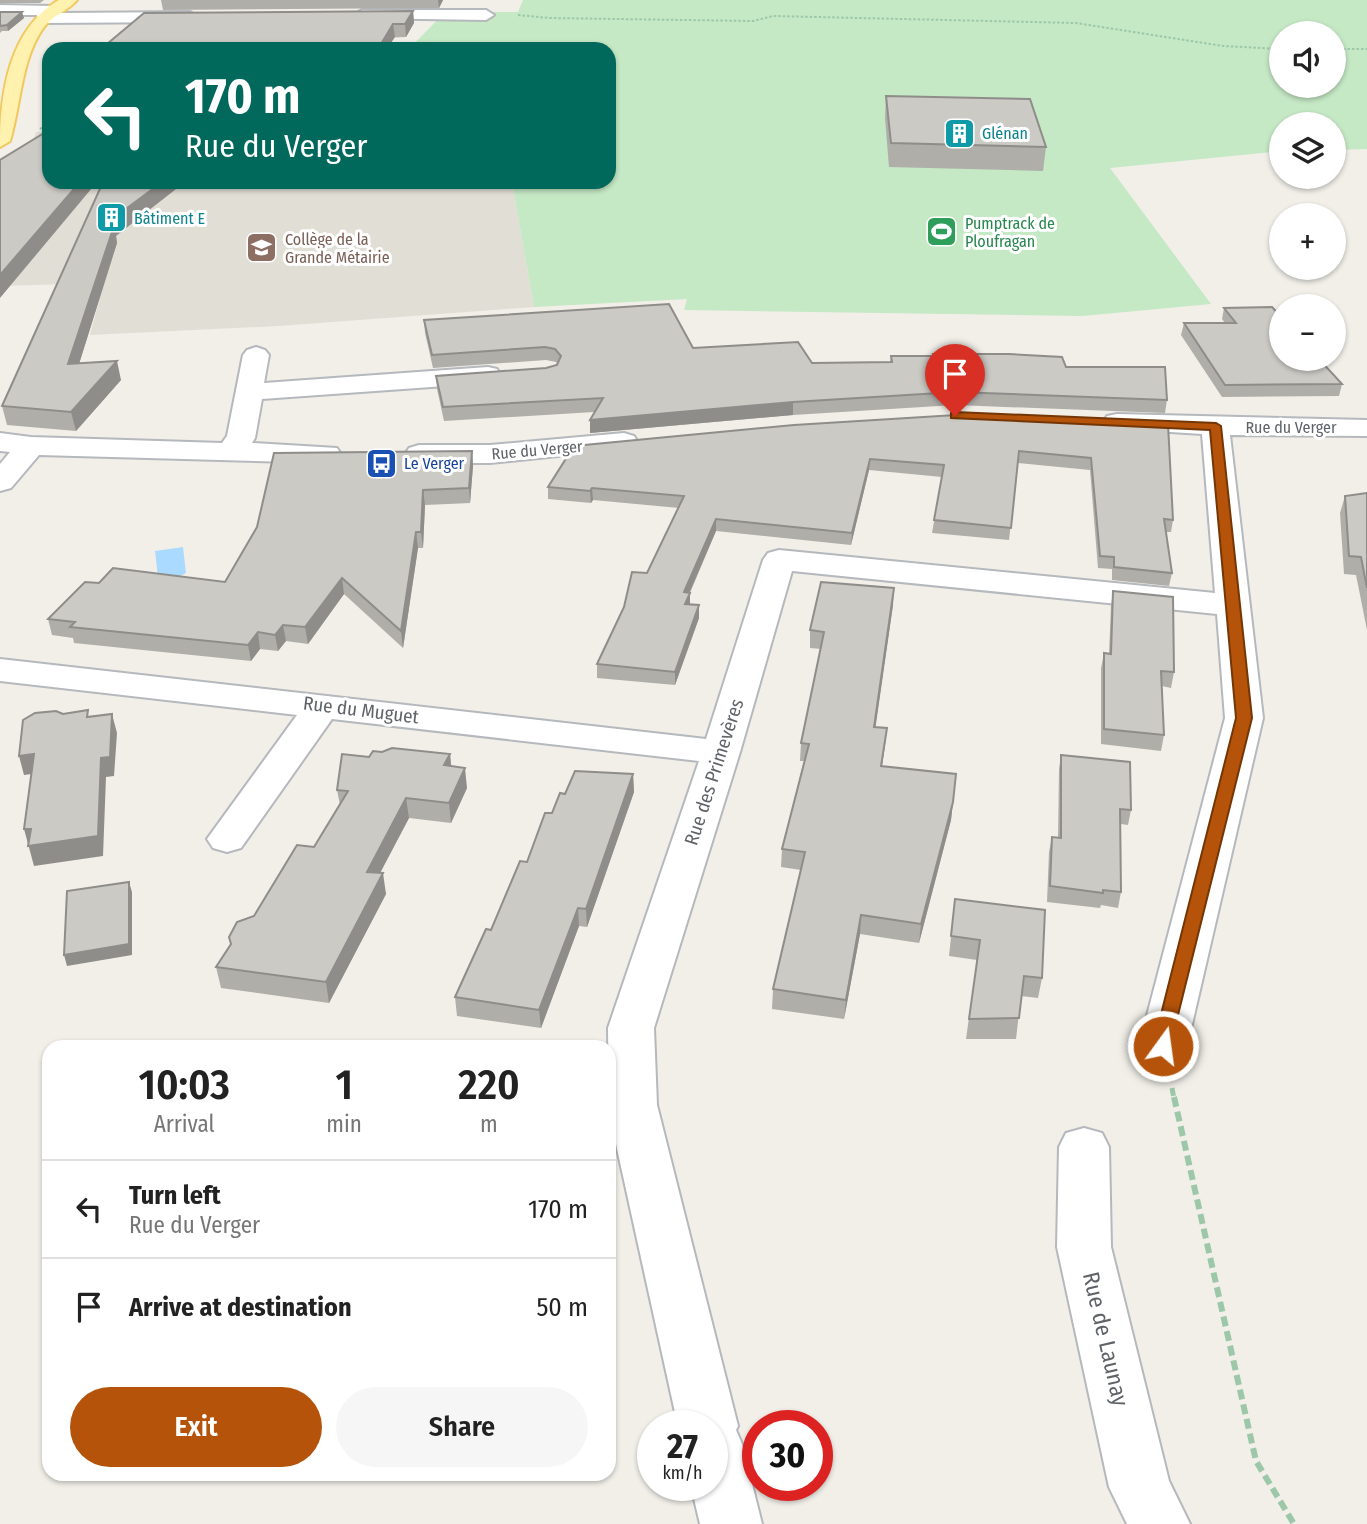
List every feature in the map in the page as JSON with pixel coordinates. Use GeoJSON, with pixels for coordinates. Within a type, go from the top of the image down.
{"type":"FeatureCollection","features":[{"type":"Feature","properties":{"kind":"main road"},"geometry":{"type":"LineString","coordinates":[[0,141],[8,87],[28,37],[48,14],[70,0]]}},
{"type":"Feature","properties":{"kind":"street"},"geometry":{"type":"LineString","coordinates":[[145,17],[165,0]]}},
{"type":"Feature","properties":{"kind":"street"},"geometry":{"type":"LineString","coordinates":[[0,10],[145,17],[212,16]]}},
{"type":"Feature","properties":{"kind":"street"},"geometry":{"type":"LineString","coordinates":[[346,16],[486,15]]}},
{"type":"Feature","properties":{"kind":"street"},"geometry":{"type":"LineString","coordinates":[[228,453],[241,438],[256,355]]}},
{"type":"Feature","properties":{"kind":"street"},"geometry":{"type":"LineString","coordinates":[[249,392],[519,373]]}},
{"type":"Feature","properties":{"kind":"street","name":"Rue du Verger"},"geometry":{"type":"LineString","coordinates":[[1092,421],[1367,428]]}},
{"type":"Feature","properties":{"kind":"street"},"geometry":{"type":"LineString","coordinates":[[1163,1046],[1244,718],[1216,426]]}},
{"type":"Feature","properties":{"kind":"street","name":"Rue du Verger"},"geometry":{"type":"LineString","coordinates":[[395,454],[490,454],[655,439]]}},
{"type":"Feature","properties":{"kind":"street"},"geometry":{"type":"LineString","coordinates":[[0,442],[32,446],[228,453],[355,454]]}},
{"type":"Feature","properties":{"kind":"street"},"geometry":{"type":"LineString","coordinates":[[0,482],[32,446]]}},
{"type":"Feature","properties":{"kind":"street","name":"Rue des Primevères"},"geometry":{"type":"LineString","coordinates":[[704,1410],[632,1105],[631,1028],[721,752],[779,560],[1232,605]]}},
{"type":"Feature","properties":{"kind":"street","name":"Rue du Muguet"},"geometry":{"type":"LineString","coordinates":[[0,670],[721,752]]}},
{"type":"Feature","properties":{"kind":"street"},"geometry":{"type":"LineString","coordinates":[[227,839],[322,706]]}},
{"type":"Feature","properties":{"kind":"street","name":"Rue de Launay"},"geometry":{"type":"LineString","coordinates":[[1084,1147],[1084,1247],[1140,1486],[1159,1524]]}},
{"type":"Feature","properties":{"kind":"street"},"geometry":{"type":"LineString","coordinates":[[726,1501],[731,1524]]}},
{"type":"Feature","properties":{"kind":"path"},"geometry":{"type":"LineString","coordinates":[[486,15],[753,21],[773,16],[1076,23],[1223,46],[1269,48]]}},
{"type":"Feature","properties":{"kind":"path"},"geometry":{"type":"LineString","coordinates":[[1346,49],[1367,49]]}},
{"type":"Feature","properties":{"kind":"path"},"geometry":{"type":"LineString","coordinates":[[1163,1046],[1256,1461],[1294,1524]]}},
{"type":"Feature","properties":{"kind":"shaded area","name":"Collège de la Grande Métairie"},"geometry":{"type":"Polygon","coordinates":[[[36,132],[42,132],[42,189],[513,189],[534,307],[279,326],[90,335],[104,283],[0,286],[25,163],[36,132]]]}},
{"type":"Feature","properties":{"kind":"green space"},"geometry":{"type":"Polygon","coordinates":[[[523,0],[1367,0],[1367,149],[1346,150],[1346,112],[1269,112],[1269,152],[1110,168],[1211,304],[1082,316],[684,310],[687,299],[534,307],[513,189],[616,189],[616,42],[416,42],[445,12],[518,12],[523,0]]]}},
{"type":"Feature","properties":{"kind":"water"},"geometry":{"type":"Polygon","coordinates":[[[183,547],[186,573],[176,578],[158,577],[155,551],[183,547]]]}},
{"type":"Feature","properties":{"kind":"building"},"geometry":{"type":"Polygon","coordinates":[[[413,11],[405,24],[393,24],[382,42],[109,42],[144,13],[413,11]]]}},
{"type":"Feature","properties":{"kind":"building"},"geometry":{"type":"Polygon","coordinates":[[[0,12],[22,12],[7,25],[0,26],[0,12]]]}},
{"type":"Feature","properties":{"kind":"building"},"geometry":{"type":"Polygon","coordinates":[[[886,96],[1030,99],[1046,147],[891,143],[886,96]]]}},
{"type":"Feature","properties":{"kind":"building"},"geometry":{"type":"Polygon","coordinates":[[[42,134],[42,189],[74,189],[0,275],[0,160],[42,134]]]}},
{"type":"Feature","properties":{"kind":"building"},"geometry":{"type":"Polygon","coordinates":[[[100,189],[153,189],[107,223],[114,226],[68,364],[117,361],[71,412],[2,406],[100,189]]]}},
{"type":"Feature","properties":{"kind":"building"},"geometry":{"type":"Polygon","coordinates":[[[669,304],[693,348],[798,342],[812,363],[892,362],[891,356],[934,356],[933,354],[1009,354],[1062,357],[1066,367],[1165,367],[1167,400],[956,392],[793,402],[590,420],[603,398],[443,407],[436,376],[546,368],[557,365],[561,356],[555,349],[545,347],[432,355],[424,320],[669,304]]]}},
{"type":"Feature","properties":{"kind":"building"},"geometry":{"type":"Polygon","coordinates":[[[1269,307],[1269,371],[1330,371],[1342,384],[1225,385],[1184,323],[1236,323],[1224,308],[1269,307]]]}},
{"type":"Feature","properties":{"kind":"building"},"geometry":{"type":"Polygon","coordinates":[[[956,415],[1168,424],[1173,520],[1164,519],[1172,573],[1114,567],[1114,557],[1100,556],[1091,458],[1019,451],[1011,528],[934,520],[944,465],[870,459],[852,533],[716,519],[684,592],[690,593],[685,604],[699,605],[675,672],[597,664],[624,607],[632,572],[647,573],[684,496],[548,487],[574,446],[794,425],[956,415]]]}},
{"type":"Feature","properties":{"kind":"building"},"geometry":{"type":"Polygon","coordinates":[[[472,451],[469,488],[423,490],[421,532],[416,532],[401,631],[342,578],[305,627],[283,625],[275,635],[258,632],[248,645],[70,627],[75,622],[48,619],[85,582],[99,583],[113,568],[225,582],[257,527],[274,453],[472,451]]]}},
{"type":"Feature","properties":{"kind":"building"},"geometry":{"type":"Polygon","coordinates":[[[1367,493],[1367,588],[1361,557],[1349,556],[1345,496],[1367,493]]]}},
{"type":"Feature","properties":{"kind":"building"},"geometry":{"type":"Polygon","coordinates":[[[821,582],[894,588],[874,727],[887,728],[881,766],[956,774],[953,802],[921,924],[861,915],[846,1000],[773,989],[805,852],[782,849],[809,744],[801,743],[824,632],[810,630],[821,582]]]}},
{"type":"Feature","properties":{"kind":"building"},"geometry":{"type":"Polygon","coordinates":[[[1113,591],[1173,597],[1174,672],[1161,671],[1164,735],[1104,729],[1104,653],[1111,654],[1113,591]]]}},
{"type":"Feature","properties":{"kind":"building"},"geometry":{"type":"Polygon","coordinates":[[[88,710],[87,717],[112,714],[110,757],[101,758],[98,836],[28,846],[31,829],[24,829],[34,754],[19,756],[23,720],[35,713],[56,711],[63,714],[88,710]]]}},
{"type":"Feature","properties":{"kind":"building"},"geometry":{"type":"Polygon","coordinates":[[[392,748],[450,754],[444,765],[465,768],[449,803],[406,798],[367,872],[383,873],[326,982],[216,967],[231,944],[229,937],[237,922],[254,916],[297,845],[314,847],[348,791],[337,790],[342,754],[369,757],[373,751],[382,752],[392,748]]]}},
{"type":"Feature","properties":{"kind":"building"},"geometry":{"type":"Polygon","coordinates":[[[1061,755],[1130,762],[1131,810],[1120,809],[1121,892],[1103,890],[1103,893],[1050,886],[1052,837],[1061,838],[1061,755]]]}},
{"type":"Feature","properties":{"kind":"building"},"geometry":{"type":"Polygon","coordinates":[[[575,771],[633,774],[586,909],[578,908],[539,1010],[455,997],[486,929],[491,930],[520,861],[527,862],[545,813],[552,813],[560,793],[565,794],[575,771]]]}},
{"type":"Feature","properties":{"kind":"building"},"geometry":{"type":"Polygon","coordinates":[[[129,882],[129,944],[64,955],[67,891],[129,882]]]}},
{"type":"Feature","properties":{"kind":"building"},"geometry":{"type":"Polygon","coordinates":[[[955,899],[1045,910],[1042,978],[1024,976],[1019,1018],[969,1019],[980,940],[951,936],[955,899]]]}},
{"type":"Feature","properties":{"kind":"place","name":"Glénan"},"geometry":{"type":"Point","coordinates":[959,133]}},
{"type":"Feature","properties":{"kind":"place","name":"Bâtiment E"},"geometry":{"type":"Point","coordinates":[111,218]}},
{"type":"Feature","properties":{"kind":"place","name":"Pumptrack de Ploufragan"},"geometry":{"type":"Point","coordinates":[942,232]}},
{"type":"Feature","properties":{"kind":"place","name":"Collège de la Grande Métairie"},"geometry":{"type":"Point","coordinates":[262,248]}},
{"type":"Feature","properties":{"kind":"place","name":"Le Verger"},"geometry":{"type":"Point","coordinates":[381,463]}},
{"type":"Feature","properties":{"kind":"route"},"geometry":{"type":"LineString","coordinates":[[955,416],[1216,426],[1244,718],[1163,1046]]}}]}
